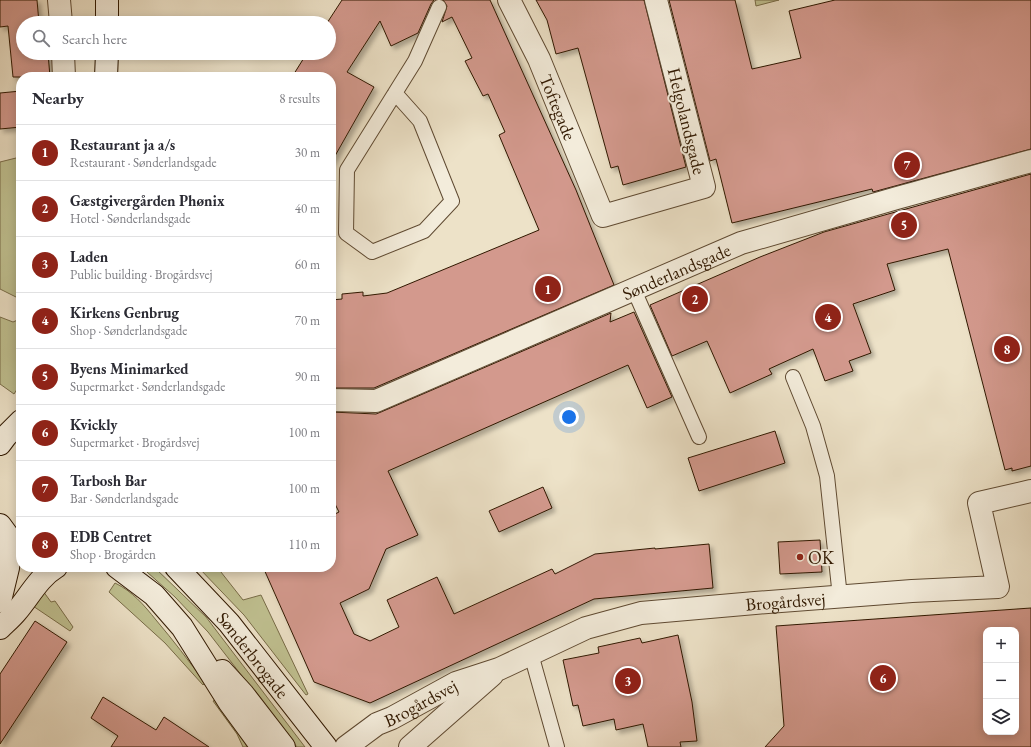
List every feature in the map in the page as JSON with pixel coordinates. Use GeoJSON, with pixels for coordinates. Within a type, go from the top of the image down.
{"type":"FeatureCollection","features":[{"type":"Feature","properties":{"kind":"street"},"geometry":{"type":"LineString","coordinates":[[59,0],[60,16]]}},
{"type":"Feature","properties":{"kind":"street"},"geometry":{"type":"LineString","coordinates":[[107,16],[108,0]]}},
{"type":"Feature","properties":{"kind":"street","name":"Toftegade"},"geometry":{"type":"LineString","coordinates":[[509,0],[539,59],[603,216]]}},
{"type":"Feature","properties":{"kind":"street","name":"Helgolandsgade"},"geometry":{"type":"LineString","coordinates":[[603,216],[704,187],[656,0]]}},
{"type":"Feature","properties":{"kind":"street"},"geometry":{"type":"LineString","coordinates":[[63,60],[64,72]]}},
{"type":"Feature","properties":{"kind":"street"},"geometry":{"type":"LineString","coordinates":[[106,72],[107,60]]}},
{"type":"Feature","properties":{"kind":"street","name":"Sønderlandsgade"},"geometry":{"type":"LineString","coordinates":[[336,400],[376,401],[741,243],[897,198],[1031,162]]}},
{"type":"Feature","properties":{"kind":"street"},"geometry":{"type":"LineString","coordinates":[[2,439],[16,426]]}},
{"type":"Feature","properties":{"kind":"street","name":"Brogårdsvej"},"geometry":{"type":"LineString","coordinates":[[346,747],[377,724],[392,718],[456,683],[499,669],[586,628],[641,613],[840,596],[998,587],[980,503],[1031,491]]}},
{"type":"Feature","properties":{"kind":"street"},"geometry":{"type":"LineString","coordinates":[[0,601],[8,568],[8,535]]}},
{"type":"Feature","properties":{"kind":"street"},"geometry":{"type":"LineString","coordinates":[[0,628],[15,613],[39,582],[50,572]]}},
{"type":"Feature","properties":{"kind":"street"},"geometry":{"type":"LineString","coordinates":[[124,572],[154,595],[243,694],[284,747]]}},
{"type":"Feature","properties":{"kind":"street","name":"Sønderbrogade"},"geometry":{"type":"LineString","coordinates":[[181,572],[229,623],[326,747]]}},
{"type":"Feature","properties":{"kind":"street"},"geometry":{"type":"LineString","coordinates":[[182,627],[229,702],[262,747]]}},
{"type":"Feature","properties":{"kind":"street","name":"Brogårdsvej"},"geometry":{"type":"LineString","coordinates":[[410,747],[499,669]]}},
{"type":"Feature","properties":{"kind":"lane"},"geometry":{"type":"LineString","coordinates":[[395,92],[420,121],[452,201],[424,231],[372,252],[346,233],[347,170],[395,92],[415,60],[439,8]]}},
{"type":"Feature","properties":{"kind":"lane"},"geometry":{"type":"LineString","coordinates":[[634,290],[699,437]]}},
{"type":"Feature","properties":{"kind":"lane"},"geometry":{"type":"LineString","coordinates":[[793,377],[813,426],[827,476],[840,596]]}},
{"type":"Feature","properties":{"kind":"lane"},"geometry":{"type":"LineString","coordinates":[[531,654],[557,747]]}},
{"type":"Feature","properties":{"kind":"green space"},"geometry":{"type":"Polygon","coordinates":[[[755,0],[779,0],[756,6],[755,0]]]}},
{"type":"Feature","properties":{"kind":"green space"},"geometry":{"type":"Polygon","coordinates":[[[16,158],[16,297],[0,289],[0,162],[16,158]]]}},
{"type":"Feature","properties":{"kind":"green space"},"geometry":{"type":"Polygon","coordinates":[[[0,317],[13,322],[16,321],[16,391],[14,394],[0,384],[0,317]]]}},
{"type":"Feature","properties":{"kind":"green space"},"geometry":{"type":"Polygon","coordinates":[[[147,572],[159,572],[206,617],[305,747],[297,747],[208,632],[175,597],[147,572]]]}},
{"type":"Feature","properties":{"kind":"green space"},"geometry":{"type":"Polygon","coordinates":[[[203,572],[221,572],[243,600],[261,595],[308,694],[306,695],[244,615],[203,572]]]}},
{"type":"Feature","properties":{"kind":"green space"},"geometry":{"type":"Polygon","coordinates":[[[115,583],[132,594],[147,609],[205,683],[203,685],[165,643],[109,592],[115,583]]]}},
{"type":"Feature","properties":{"kind":"green space"},"geometry":{"type":"Polygon","coordinates":[[[43,591],[51,602],[55,601],[73,627],[70,631],[30,604],[43,591]]]}},
{"type":"Feature","properties":{"kind":"green space"},"geometry":{"type":"Polygon","coordinates":[[[215,700],[242,736],[247,747],[243,747],[237,734],[213,701],[215,700]]]}},
{"type":"Feature","properties":{"kind":"building"},"geometry":{"type":"Polygon","coordinates":[[[0,0],[37,0],[38,16],[16,16],[16,60],[49,60],[50,72],[16,72],[16,77],[13,77],[8,26],[0,27],[0,0]]]}},
{"type":"Feature","properties":{"kind":"building"},"geometry":{"type":"Polygon","coordinates":[[[342,0],[434,0],[418,33],[391,46],[380,21],[347,72],[374,87],[336,154],[336,72],[295,72],[303,60],[336,60],[336,16],[332,16],[342,0]]]}},
{"type":"Feature","properties":{"kind":"building"},"geometry":{"type":"Polygon","coordinates":[[[443,0],[490,0],[576,190],[614,285],[374,388],[336,388],[336,300],[342,299],[342,294],[363,292],[363,296],[387,293],[539,230],[499,135],[505,132],[488,94],[483,96],[465,61],[472,58],[452,17],[442,22],[447,6],[443,0]]]}},
{"type":"Feature","properties":{"kind":"building"},"geometry":{"type":"Polygon","coordinates":[[[536,0],[644,0],[686,167],[623,185],[618,166],[611,168],[578,48],[556,54],[547,20],[536,0]]]}},
{"type":"Feature","properties":{"kind":"building"},"geometry":{"type":"Polygon","coordinates":[[[669,0],[735,0],[752,69],[801,58],[789,11],[835,0],[1031,0],[1031,149],[873,192],[872,189],[732,223],[716,159],[710,161],[669,0]]]}},
{"type":"Feature","properties":{"kind":"building"},"geometry":{"type":"Polygon","coordinates":[[[16,91],[16,127],[0,129],[0,93],[16,91]]]}},
{"type":"Feature","properties":{"kind":"building"},"geometry":{"type":"Polygon","coordinates":[[[1031,174],[1031,466],[1012,471],[1012,468],[1005,470],[948,249],[887,264],[895,290],[853,304],[871,353],[849,361],[853,371],[825,381],[813,349],[769,369],[772,374],[730,393],[707,341],[672,356],[650,305],[760,257],[824,232],[1031,174]]]}},
{"type":"Feature","properties":{"kind":"building"},"geometry":{"type":"Polygon","coordinates":[[[634,312],[672,397],[647,408],[628,365],[388,471],[418,535],[386,549],[369,589],[340,603],[354,634],[370,641],[399,627],[387,600],[437,577],[454,614],[552,569],[555,574],[595,554],[709,544],[713,588],[594,599],[370,703],[314,682],[265,572],[336,572],[336,514],[339,512],[336,506],[336,412],[376,414],[611,313],[610,322],[634,312]]]}},
{"type":"Feature","properties":{"kind":"building"},"geometry":{"type":"Polygon","coordinates":[[[775,431],[785,463],[699,491],[688,458],[775,431]]]}},
{"type":"Feature","properties":{"kind":"building"},"geometry":{"type":"Polygon","coordinates":[[[543,487],[552,508],[499,532],[489,511],[543,487]]]}},
{"type":"Feature","properties":{"kind":"building","name":"OK"},"geometry":{"type":"Polygon","coordinates":[[[820,540],[822,572],[780,574],[778,542],[820,540]]]}},
{"type":"Feature","properties":{"kind":"building"},"geometry":{"type":"Polygon","coordinates":[[[1031,608],[1031,747],[765,747],[784,726],[776,626],[1031,608]]]}},
{"type":"Feature","properties":{"kind":"building"},"geometry":{"type":"Polygon","coordinates":[[[35,621],[67,642],[0,744],[0,674],[35,621]]]}},
{"type":"Feature","properties":{"kind":"building"},"geometry":{"type":"Polygon","coordinates":[[[678,635],[692,702],[697,741],[680,742],[681,747],[648,747],[643,724],[616,730],[614,719],[583,726],[578,705],[573,706],[563,660],[599,653],[598,647],[640,638],[642,643],[678,635]]]}},
{"type":"Feature","properties":{"kind":"building"},"geometry":{"type":"Polygon","coordinates":[[[103,697],[156,730],[164,717],[209,747],[111,747],[118,736],[91,718],[103,697]]]}},
{"type":"Feature","properties":{"kind":"place","name":"Tarbosh Bar"},"geometry":{"type":"Point","coordinates":[907,165]}},
{"type":"Feature","properties":{"kind":"place","name":"Byens Minimarked"},"geometry":{"type":"Point","coordinates":[904,225]}},
{"type":"Feature","properties":{"kind":"place","name":"Restaurant ja a/s"},"geometry":{"type":"Point","coordinates":[548,289]}},
{"type":"Feature","properties":{"kind":"place","name":"Gæstgivergården Phønix"},"geometry":{"type":"Point","coordinates":[695,299]}},
{"type":"Feature","properties":{"kind":"place","name":"Kirkens Genbrug"},"geometry":{"type":"Point","coordinates":[828,317]}},
{"type":"Feature","properties":{"kind":"place","name":"EDB Centret"},"geometry":{"type":"Point","coordinates":[1007,349]}},
{"type":"Feature","properties":{"kind":"place","name":"OK"},"geometry":{"type":"Point","coordinates":[800,557]}},
{"type":"Feature","properties":{"kind":"place","name":"Kvickly"},"geometry":{"type":"Point","coordinates":[883,678]}},
{"type":"Feature","properties":{"kind":"place","name":"Laden"},"geometry":{"type":"Point","coordinates":[628,681]}}]}
